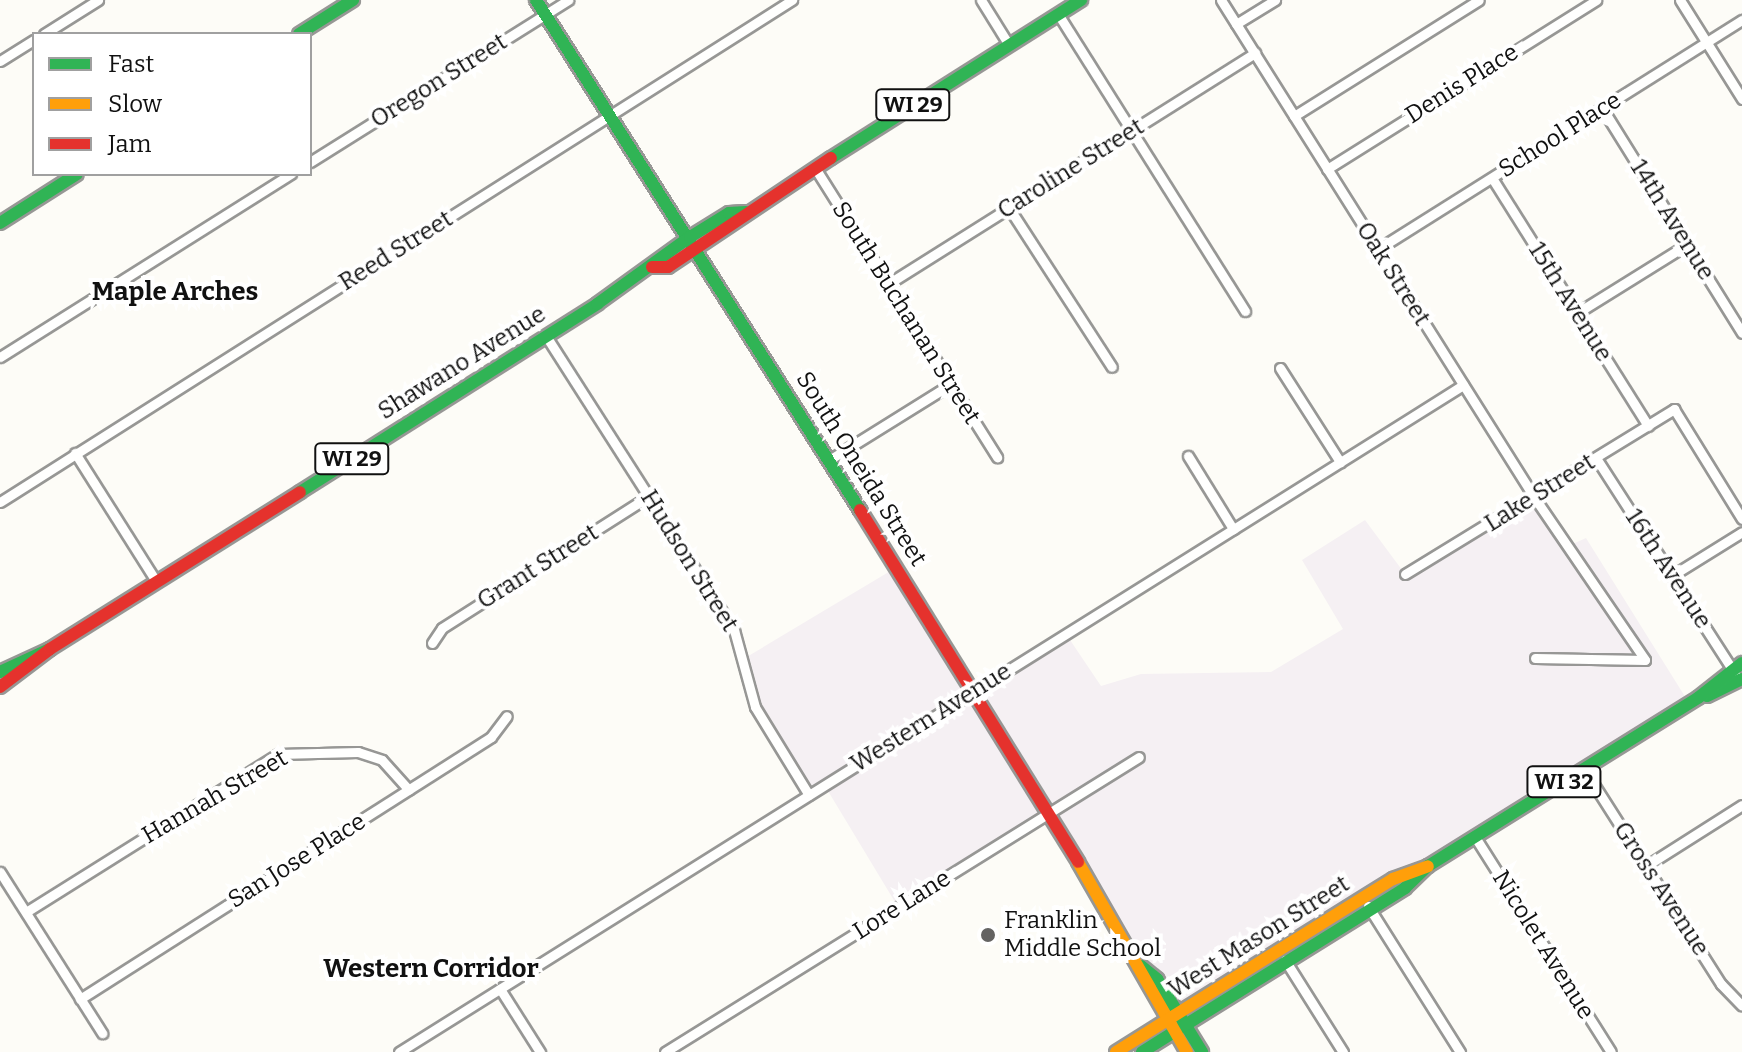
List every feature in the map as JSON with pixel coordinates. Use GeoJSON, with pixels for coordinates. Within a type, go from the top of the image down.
{"type":"FeatureCollection","features":[{"type":"Feature","properties":{"kind":"main road"},"geometry":{"type":"LineString","coordinates":[[302,32],[353,0]]}},
{"type":"Feature","properties":{"kind":"main road","name":"South Oneida Street"},"geometry":{"type":"LineString","coordinates":[[536,0],[690,237],[975,691],[1141,966],[1146,986],[1187,1052]]}},
{"type":"Feature","properties":{"kind":"main road","name":"Shawano Avenue"},"geometry":{"type":"LineString","coordinates":[[652,267],[668,267],[697,249],[746,212],[1081,0]]}},
{"type":"Feature","properties":{"kind":"main road"},"geometry":{"type":"LineString","coordinates":[[0,223],[74,176]]}},
{"type":"Feature","properties":{"kind":"main road","name":"Shawano Avenue"},"geometry":{"type":"LineString","coordinates":[[0,687],[50,649],[546,336],[652,267],[690,237],[729,213],[746,212]]}},
{"type":"Feature","properties":{"kind":"main road","name":"Shawano Avenue"},"geometry":{"type":"LineString","coordinates":[[0,672],[50,649]]}},
{"type":"Feature","properties":{"kind":"main road","name":"West Mason Street"},"geometry":{"type":"LineString","coordinates":[[1142,1052],[1182,1019],[1282,957],[1370,910],[1428,866],[1739,673]]}},
{"type":"Feature","properties":{"kind":"main road","name":"West Mason Street"},"geometry":{"type":"LineString","coordinates":[[1282,957],[1363,898],[1405,872],[1428,866]]}},
{"type":"Feature","properties":{"kind":"main road","name":"South Oneida Street"},"geometry":{"type":"LineString","coordinates":[[1141,966],[1157,979],[1202,1052]]}},
{"type":"Feature","properties":{"kind":"main road","name":"West Mason Street"},"geometry":{"type":"LineString","coordinates":[[1116,1052],[1170,1027]]}},
{"type":"Feature","properties":{"kind":"street"},"geometry":{"type":"LineString","coordinates":[[47,32],[98,0]]}},
{"type":"Feature","properties":{"kind":"street","name":"Oregon Street"},"geometry":{"type":"LineString","coordinates":[[312,161],[568,0]]}},
{"type":"Feature","properties":{"kind":"street","name":"Reed Street"},"geometry":{"type":"LineString","coordinates":[[0,502],[792,0]]}},
{"type":"Feature","properties":{"kind":"street"},"geometry":{"type":"LineString","coordinates":[[981,0],[1009,45]]}},
{"type":"Feature","properties":{"kind":"street","name":"Oak Street"},"geometry":{"type":"LineString","coordinates":[[1221,0],[1566,547],[1645,660],[1535,658]]}},
{"type":"Feature","properties":{"kind":"street"},"geometry":{"type":"LineString","coordinates":[[1236,24],[1275,0]]}},
{"type":"Feature","properties":{"kind":"street"},"geometry":{"type":"LineString","coordinates":[[1294,116],[1479,0]]}},
{"type":"Feature","properties":{"kind":"street","name":"Denis Place"},"geometry":{"type":"LineString","coordinates":[[1327,169],[1596,0]]}},
{"type":"Feature","properties":{"kind":"street"},"geometry":{"type":"LineString","coordinates":[[1680,0],[1742,99]]}},
{"type":"Feature","properties":{"kind":"street"},"geometry":{"type":"LineString","coordinates":[[1058,14],[1245,311]]}},
{"type":"Feature","properties":{"kind":"street","name":"School Place"},"geometry":{"type":"LineString","coordinates":[[1378,249],[1742,20]]}},
{"type":"Feature","properties":{"kind":"street"},"geometry":{"type":"LineString","coordinates":[[0,61],[32,41]]}},
{"type":"Feature","properties":{"kind":"street","name":"Caroline Street"},"geometry":{"type":"LineString","coordinates":[[888,284],[1255,53]]}},
{"type":"Feature","properties":{"kind":"street","name":"14th Avenue"},"geometry":{"type":"LineString","coordinates":[[1602,108],[1742,333]]}},
{"type":"Feature","properties":{"kind":"street","name":"South Buchanan Street"},"geometry":{"type":"LineString","coordinates":[[815,168],[997,457]]}},
{"type":"Feature","properties":{"kind":"street"},"geometry":{"type":"LineString","coordinates":[[0,357],[288,176]]}},
{"type":"Feature","properties":{"kind":"street","name":"15th Avenue"},"geometry":{"type":"LineString","coordinates":[[1492,178],[1648,426]]}},
{"type":"Feature","properties":{"kind":"street"},"geometry":{"type":"LineString","coordinates":[[1009,208],[1112,367]]}},
{"type":"Feature","properties":{"kind":"street"},"geometry":{"type":"LineString","coordinates":[[1577,313],[1688,244]]}},
{"type":"Feature","properties":{"kind":"street","name":"Hudson Street"},"geometry":{"type":"LineString","coordinates":[[546,336],[734,630],[755,707],[809,795]]}},
{"type":"Feature","properties":{"kind":"street"},"geometry":{"type":"LineString","coordinates":[[1280,368],[1340,462]]}},
{"type":"Feature","properties":{"kind":"street"},"geometry":{"type":"LineString","coordinates":[[829,460],[951,384]]}},
{"type":"Feature","properties":{"kind":"street","name":"Western Avenue"},"geometry":{"type":"LineString","coordinates":[[399,1052],[1463,385]]}},
{"type":"Feature","properties":{"kind":"street","name":"Lake Street"},"geometry":{"type":"LineString","coordinates":[[1405,574],[1674,409],[1742,519]]}},
{"type":"Feature","properties":{"kind":"street"},"geometry":{"type":"LineString","coordinates":[[75,453],[156,581]]}},
{"type":"Feature","properties":{"kind":"street"},"geometry":{"type":"LineString","coordinates":[[1188,456],[1233,529]]}},
{"type":"Feature","properties":{"kind":"street","name":"16th Avenue"},"geometry":{"type":"LineString","coordinates":[[1596,458],[1739,673]]}},
{"type":"Feature","properties":{"kind":"street","name":"Grant Street"},"geometry":{"type":"LineString","coordinates":[[432,643],[442,628],[648,497]]}},
{"type":"Feature","properties":{"kind":"street"},"geometry":{"type":"LineString","coordinates":[[1673,575],[1742,532]]}},
{"type":"Feature","properties":{"kind":"street","name":"San Jose Place"},"geometry":{"type":"LineString","coordinates":[[80,999],[491,737],[507,716]]}},
{"type":"Feature","properties":{"kind":"street","name":"Hannah Street"},"geometry":{"type":"LineString","coordinates":[[26,912],[278,754],[358,752],[382,760],[409,790]]}},
{"type":"Feature","properties":{"kind":"street","name":"Lore Lane"},"geometry":{"type":"LineString","coordinates":[[665,1052],[1139,757]]}},
{"type":"Feature","properties":{"kind":"street","name":"Gross Avenue"},"geometry":{"type":"LineString","coordinates":[[1584,769],[1721,984],[1742,1006]]}},
{"type":"Feature","properties":{"kind":"street"},"geometry":{"type":"LineString","coordinates":[[1646,866],[1742,805]]}},
{"type":"Feature","properties":{"kind":"street","name":"Nicolet Avenue"},"geometry":{"type":"LineString","coordinates":[[1475,837],[1611,1052]]}},
{"type":"Feature","properties":{"kind":"street"},"geometry":{"type":"LineString","coordinates":[[0,872],[102,1033]]}},
{"type":"Feature","properties":{"kind":"street"},"geometry":{"type":"LineString","coordinates":[[1363,898],[1460,1052]]}},
{"type":"Feature","properties":{"kind":"street"},"geometry":{"type":"LineString","coordinates":[[1282,957],[1343,1052]]}},
{"type":"Feature","properties":{"kind":"street"},"geometry":{"type":"LineString","coordinates":[[500,989],[540,1052]]}},
{"type":"Feature","properties":{"kind":"shaded area"},"geometry":{"type":"Polygon","coordinates":[[[1534,497],[1566,547],[1586,538],[1689,703],[1428,866],[1178,1003],[1141,966],[1048,814],[898,907],[825,786],[809,795],[755,707],[745,658],[897,567],[975,691],[1066,634],[1101,686],[1141,674],[1271,672],[1343,629],[1302,560],[1365,520],[1405,574],[1534,497]]]}},
{"type":"Feature","properties":{"kind":"traffic: fast"},"geometry":{"type":"LineString","coordinates":[[302,32],[353,0]]}},
{"type":"Feature","properties":{"kind":"traffic: fast"},"geometry":{"type":"LineString","coordinates":[[536,0],[860,510]]}},
{"type":"Feature","properties":{"kind":"traffic: fast"},"geometry":{"type":"LineString","coordinates":[[831,158],[1081,0]]}},
{"type":"Feature","properties":{"kind":"traffic: fast"},"geometry":{"type":"LineString","coordinates":[[0,223],[74,176]]}},
{"type":"Feature","properties":{"kind":"traffic: fast"},"geometry":{"type":"LineString","coordinates":[[300,492],[597,304],[690,237],[729,213],[746,212]]}},
{"type":"Feature","properties":{"kind":"traffic: fast"},"geometry":{"type":"LineString","coordinates":[[0,672],[50,649]]}},
{"type":"Feature","properties":{"kind":"traffic: fast"},"geometry":{"type":"LineString","coordinates":[[1142,1052],[1405,888],[1428,866],[1699,697],[1742,663]]}},
{"type":"Feature","properties":{"kind":"traffic: fast"},"geometry":{"type":"LineString","coordinates":[[1707,696],[1742,679]]}},
{"type":"Feature","properties":{"kind":"traffic: fast"},"geometry":{"type":"LineString","coordinates":[[1141,966],[1157,979],[1202,1052]]}},
{"type":"Feature","properties":{"kind":"traffic: slow"},"geometry":{"type":"LineString","coordinates":[[1078,862],[1187,1052]]}},
{"type":"Feature","properties":{"kind":"traffic: slow"},"geometry":{"type":"LineString","coordinates":[[1116,1052],[1393,879],[1428,866]]}},
{"type":"Feature","properties":{"kind":"traffic: jam"},"geometry":{"type":"LineString","coordinates":[[652,267],[668,267],[831,158]]}},
{"type":"Feature","properties":{"kind":"traffic: jam"},"geometry":{"type":"LineString","coordinates":[[0,687],[50,649],[300,492]]}},
{"type":"Feature","properties":{"kind":"traffic: jam"},"geometry":{"type":"LineString","coordinates":[[860,510],[1078,862]]}},
{"type":"Feature","properties":{"kind":"place","name":"Franklin Middle School"},"geometry":{"type":"Point","coordinates":[988,935]}},
{"type":"Feature","properties":{"kind":"district","name":"Maple Arches"},"geometry":{"type":"Point","coordinates":[175,292]}},
{"type":"Feature","properties":{"kind":"district","name":"Western Corridor"},"geometry":{"type":"Point","coordinates":[431,969]}}]}
